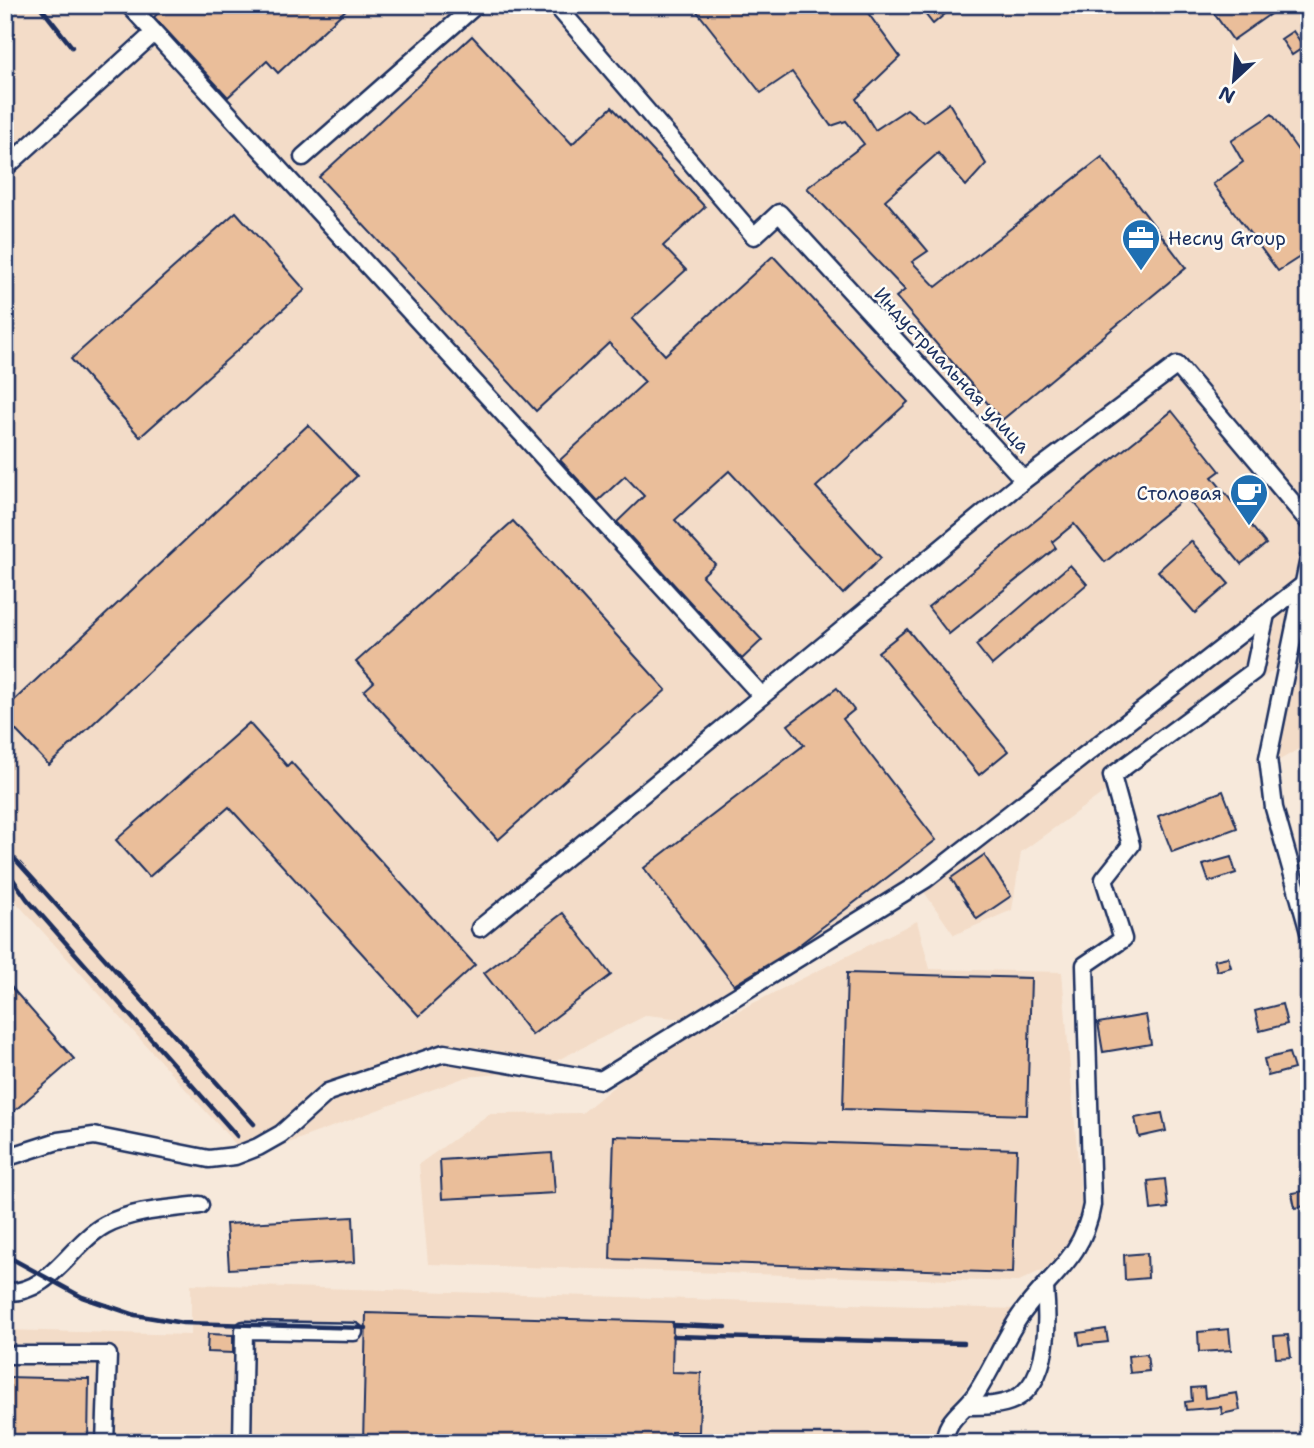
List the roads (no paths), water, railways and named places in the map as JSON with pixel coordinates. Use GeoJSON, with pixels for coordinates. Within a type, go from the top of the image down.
{"type":"FeatureCollection","features":[{"type":"Feature","properties":{"kind":"street"},"geometry":{"type":"LineString","coordinates":[[129,5],[762,696]]}},
{"type":"Feature","properties":{"kind":"street"},"geometry":{"type":"LineString","coordinates":[[303,157],[476,5]]}},
{"type":"Feature","properties":{"kind":"street","name":"Индустриальная улица"},"geometry":{"type":"LineString","coordinates":[[556,5],[754,236],[779,213],[1024,480],[1177,365],[1309,522]]}},
{"type":"Feature","properties":{"kind":"street"},"geometry":{"type":"LineString","coordinates":[[5,168],[154,33]]}},
{"type":"Feature","properties":{"kind":"street"},"geometry":{"type":"LineString","coordinates":[[480,928],[1024,480]]}},
{"type":"Feature","properties":{"kind":"street"},"geometry":{"type":"LineString","coordinates":[[1309,558],[1268,758],[1273,808],[1309,932]]}},
{"type":"Feature","properties":{"kind":"street"},"geometry":{"type":"LineString","coordinates":[[5,1158],[58,1141],[94,1136],[209,1158],[235,1156],[281,1134],[328,1092],[444,1053],[601,1080],[926,879],[1303,584]]}},
{"type":"Feature","properties":{"kind":"street"},"geometry":{"type":"LineString","coordinates":[[945,1443],[947,1427],[967,1406],[1020,1317],[1069,1260],[1083,1237],[1091,1215],[1085,965],[1124,939],[1104,879],[1131,845],[1112,776],[1254,671],[1266,614]]}},
{"type":"Feature","properties":{"kind":"street"},"geometry":{"type":"LineString","coordinates":[[5,1292],[15,1293],[28,1289],[47,1278],[104,1226],[128,1215],[200,1205]]}},
{"type":"Feature","properties":{"kind":"street"},"geometry":{"type":"LineString","coordinates":[[967,1406],[999,1404],[1014,1399],[1027,1390],[1036,1375],[1047,1334],[1045,1288]]}},
{"type":"Feature","properties":{"kind":"street"},"geometry":{"type":"LineString","coordinates":[[242,1443],[244,1330],[354,1332]]}},
{"type":"Feature","properties":{"kind":"street"},"geometry":{"type":"LineString","coordinates":[[5,1355],[108,1355],[106,1443]]}},
{"type":"Feature","properties":{"kind":"railway"},"geometry":{"type":"LineString","coordinates":[[39,5],[72,47]]}},
{"type":"Feature","properties":{"kind":"railway"},"geometry":{"type":"LineString","coordinates":[[5,848],[254,1124]]}},
{"type":"Feature","properties":{"kind":"railway"},"geometry":{"type":"LineString","coordinates":[[5,868],[27,899],[237,1136]]}},
{"type":"Feature","properties":{"kind":"railway"},"geometry":{"type":"LineString","coordinates":[[5,1255],[82,1297],[135,1315],[183,1323],[366,1328]]}},
{"type":"Feature","properties":{"kind":"railway"},"geometry":{"type":"LineString","coordinates":[[673,1325],[726,1327]]}},
{"type":"Feature","properties":{"kind":"railway"},"geometry":{"type":"LineString","coordinates":[[673,1336],[964,1343]]}},
{"type":"Feature","properties":{"kind":"place","name":"Hecny Group"},"geometry":{"type":"Point","coordinates":[1141,272]}},
{"type":"Feature","properties":{"kind":"place","name":"Столовая"},"geometry":{"type":"Point","coordinates":[1249,527]}}]}
